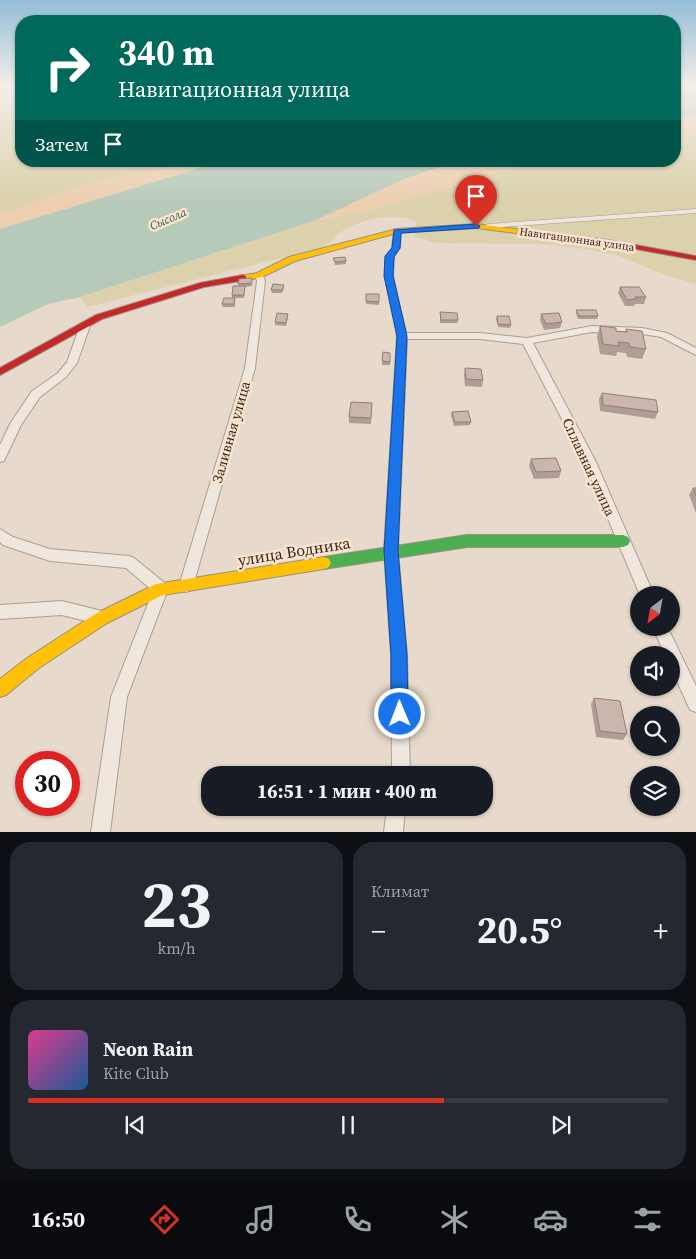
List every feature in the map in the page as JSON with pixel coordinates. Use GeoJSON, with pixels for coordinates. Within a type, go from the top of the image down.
{"type":"FeatureCollection","features":[{"type":"Feature","properties":{"kind":"street","name":"Навигационная улица"},"geometry":{"type":"LineString","coordinates":[[0,372],[99,317],[203,285],[259,275],[292,259],[397,231],[476,226],[608,242],[696,258]]}},
{"type":"Feature","properties":{"kind":"street"},"geometry":{"type":"LineString","coordinates":[[397,231],[396,248],[390,256],[389,276],[402,336],[391,551],[399,655],[401,766]]}},
{"type":"Feature","properties":{"kind":"street","name":"Заливная улица"},"geometry":{"type":"LineString","coordinates":[[186,586],[250,368],[261,281],[259,275]]}},
{"type":"Feature","properties":{"kind":"street"},"geometry":{"type":"LineString","coordinates":[[0,458],[16,424],[36,394],[62,375],[72,363],[85,326]]}},
{"type":"Feature","properties":{"kind":"street"},"geometry":{"type":"LineString","coordinates":[[402,336],[480,336],[528,341],[592,329],[664,335],[696,352]]}},
{"type":"Feature","properties":{"kind":"street","name":"Сплавная улица"},"geometry":{"type":"LineString","coordinates":[[528,341],[590,462],[643,586]]}},
{"type":"Feature","properties":{"kind":"street"},"geometry":{"type":"LineString","coordinates":[[0,534],[8,541],[50,555],[129,562],[161,589],[119,697],[100,832]]}},
{"type":"Feature","properties":{"kind":"street","name":"улица Водника"},"geometry":{"type":"LineString","coordinates":[[0,689],[33,663],[102,618],[161,589],[391,551],[467,541],[623,541]]}},
{"type":"Feature","properties":{"kind":"street"},"geometry":{"type":"LineString","coordinates":[[0,612],[62,608],[102,618]]}},
{"type":"Feature","properties":{"kind":"street"},"geometry":{"type":"LineString","coordinates":[[665,636],[696,704]]}},
{"type":"Feature","properties":{"kind":"street"},"geometry":{"type":"LineString","coordinates":[[393,832],[395,816]]}},
{"type":"Feature","properties":{"kind":"lane"},"geometry":{"type":"LineString","coordinates":[[476,226],[696,211]]}},
{"type":"Feature","properties":{"kind":"shaded area"},"geometry":{"type":"Polygon","coordinates":[[[0,125],[15,125],[15,167],[167,167],[99,180],[0,214],[0,125]]]}},
{"type":"Feature","properties":{"kind":"shaded area"},"geometry":{"type":"Polygon","coordinates":[[[696,135],[696,284],[665,275],[617,255],[578,248],[544,244],[436,243],[415,237],[416,222],[407,218],[388,217],[367,220],[347,228],[321,248],[87,307],[80,297],[316,220],[371,210],[518,167],[681,167],[681,136],[696,135]]]}},
{"type":"Feature","properties":{"kind":"sand"},"geometry":{"type":"Polygon","coordinates":[[[681,125],[696,125],[696,135],[681,136],[681,125]]]}},
{"type":"Feature","properties":{"kind":"sand"},"geometry":{"type":"Polygon","coordinates":[[[167,167],[202,167],[0,229],[0,214],[99,180],[167,167]]]}},
{"type":"Feature","properties":{"kind":"sand"},"geometry":{"type":"Polygon","coordinates":[[[440,167],[518,167],[371,210],[316,220],[404,179],[440,167]]]}},
{"type":"Feature","properties":{"kind":"water","name":"Сысола"},"geometry":{"type":"Polygon","coordinates":[[[202,167],[440,167],[404,179],[316,220],[80,297],[48,304],[0,327],[0,229],[202,167]]]}},
{"type":"Feature","properties":{"kind":"building"},"geometry":{"type":"Polygon","coordinates":[[[345,257],[346,261],[335,262],[333,258],[345,257]]]}},
{"type":"Feature","properties":{"kind":"building"},"geometry":{"type":"Polygon","coordinates":[[[252,278],[252,283],[238,284],[239,279],[252,278]]]}},
{"type":"Feature","properties":{"kind":"building"},"geometry":{"type":"Polygon","coordinates":[[[273,284],[284,285],[282,290],[271,290],[273,284]]]}},
{"type":"Feature","properties":{"kind":"building"},"geometry":{"type":"Polygon","coordinates":[[[233,286],[245,286],[244,295],[232,295],[233,286]]]}},
{"type":"Feature","properties":{"kind":"building"},"geometry":{"type":"Polygon","coordinates":[[[620,287],[639,287],[646,297],[635,297],[636,299],[627,300],[620,287]]]}},
{"type":"Feature","properties":{"kind":"building"},"geometry":{"type":"Polygon","coordinates":[[[366,294],[379,294],[379,302],[366,301],[366,294]]]}},
{"type":"Feature","properties":{"kind":"building"},"geometry":{"type":"Polygon","coordinates":[[[224,298],[235,298],[234,304],[222,304],[224,298]]]}},
{"type":"Feature","properties":{"kind":"building"},"geometry":{"type":"Polygon","coordinates":[[[576,310],[596,310],[598,316],[579,316],[576,310]]]}},
{"type":"Feature","properties":{"kind":"building"},"geometry":{"type":"Polygon","coordinates":[[[440,312],[457,313],[458,320],[441,320],[440,312]]]}},
{"type":"Feature","properties":{"kind":"building"},"geometry":{"type":"Polygon","coordinates":[[[277,313],[288,314],[286,323],[275,322],[277,313]]]}},
{"type":"Feature","properties":{"kind":"building"},"geometry":{"type":"Polygon","coordinates":[[[559,313],[562,322],[546,324],[541,314],[559,313]]]}},
{"type":"Feature","properties":{"kind":"building"},"geometry":{"type":"Polygon","coordinates":[[[497,316],[509,316],[511,325],[498,324],[497,316]]]}},
{"type":"Feature","properties":{"kind":"building"},"geometry":{"type":"Polygon","coordinates":[[[600,326],[616,328],[616,331],[627,332],[626,329],[642,331],[646,349],[630,347],[629,343],[618,342],[619,346],[603,344],[600,326]]]}},
{"type":"Feature","properties":{"kind":"building"},"geometry":{"type":"Polygon","coordinates":[[[383,352],[390,353],[390,362],[382,361],[383,352]]]}},
{"type":"Feature","properties":{"kind":"building"},"geometry":{"type":"Polygon","coordinates":[[[465,368],[481,369],[483,380],[466,379],[465,368]]]}},
{"type":"Feature","properties":{"kind":"building"},"geometry":{"type":"Polygon","coordinates":[[[602,393],[656,400],[658,412],[603,405],[602,393]]]}},
{"type":"Feature","properties":{"kind":"building"},"geometry":{"type":"Polygon","coordinates":[[[351,402],[372,403],[371,418],[349,417],[351,402]]]}},
{"type":"Feature","properties":{"kind":"building"},"geometry":{"type":"Polygon","coordinates":[[[468,411],[471,422],[455,422],[452,412],[468,411]]]}},
{"type":"Feature","properties":{"kind":"building"},"geometry":{"type":"Polygon","coordinates":[[[556,458],[561,471],[536,472],[531,459],[556,458]]]}},
{"type":"Feature","properties":{"kind":"building"},"geometry":{"type":"Polygon","coordinates":[[[594,698],[620,701],[627,734],[600,731],[594,698]]]}},
{"type":"Feature","properties":{"kind":"traffic: fast"},"geometry":{"type":"LineString","coordinates":[[324,563],[467,541],[623,541]]}},
{"type":"Feature","properties":{"kind":"traffic: slow"},"geometry":{"type":"LineString","coordinates":[[243,278],[259,275],[292,259],[397,231],[476,226],[532,233]]}},
{"type":"Feature","properties":{"kind":"traffic: slow"},"geometry":{"type":"LineString","coordinates":[[0,689],[33,663],[102,618],[161,589],[324,563]]}},
{"type":"Feature","properties":{"kind":"traffic: jam"},"geometry":{"type":"LineString","coordinates":[[532,233],[608,242],[696,258]]}},
{"type":"Feature","properties":{"kind":"traffic: jam"},"geometry":{"type":"LineString","coordinates":[[0,372],[99,317],[203,285],[243,278]]}},
{"type":"Feature","properties":{"kind":"route"},"geometry":{"type":"LineString","coordinates":[[400,714],[399,655],[391,551],[402,336],[389,276],[390,256],[396,248],[397,231],[476,226]]}}]}
